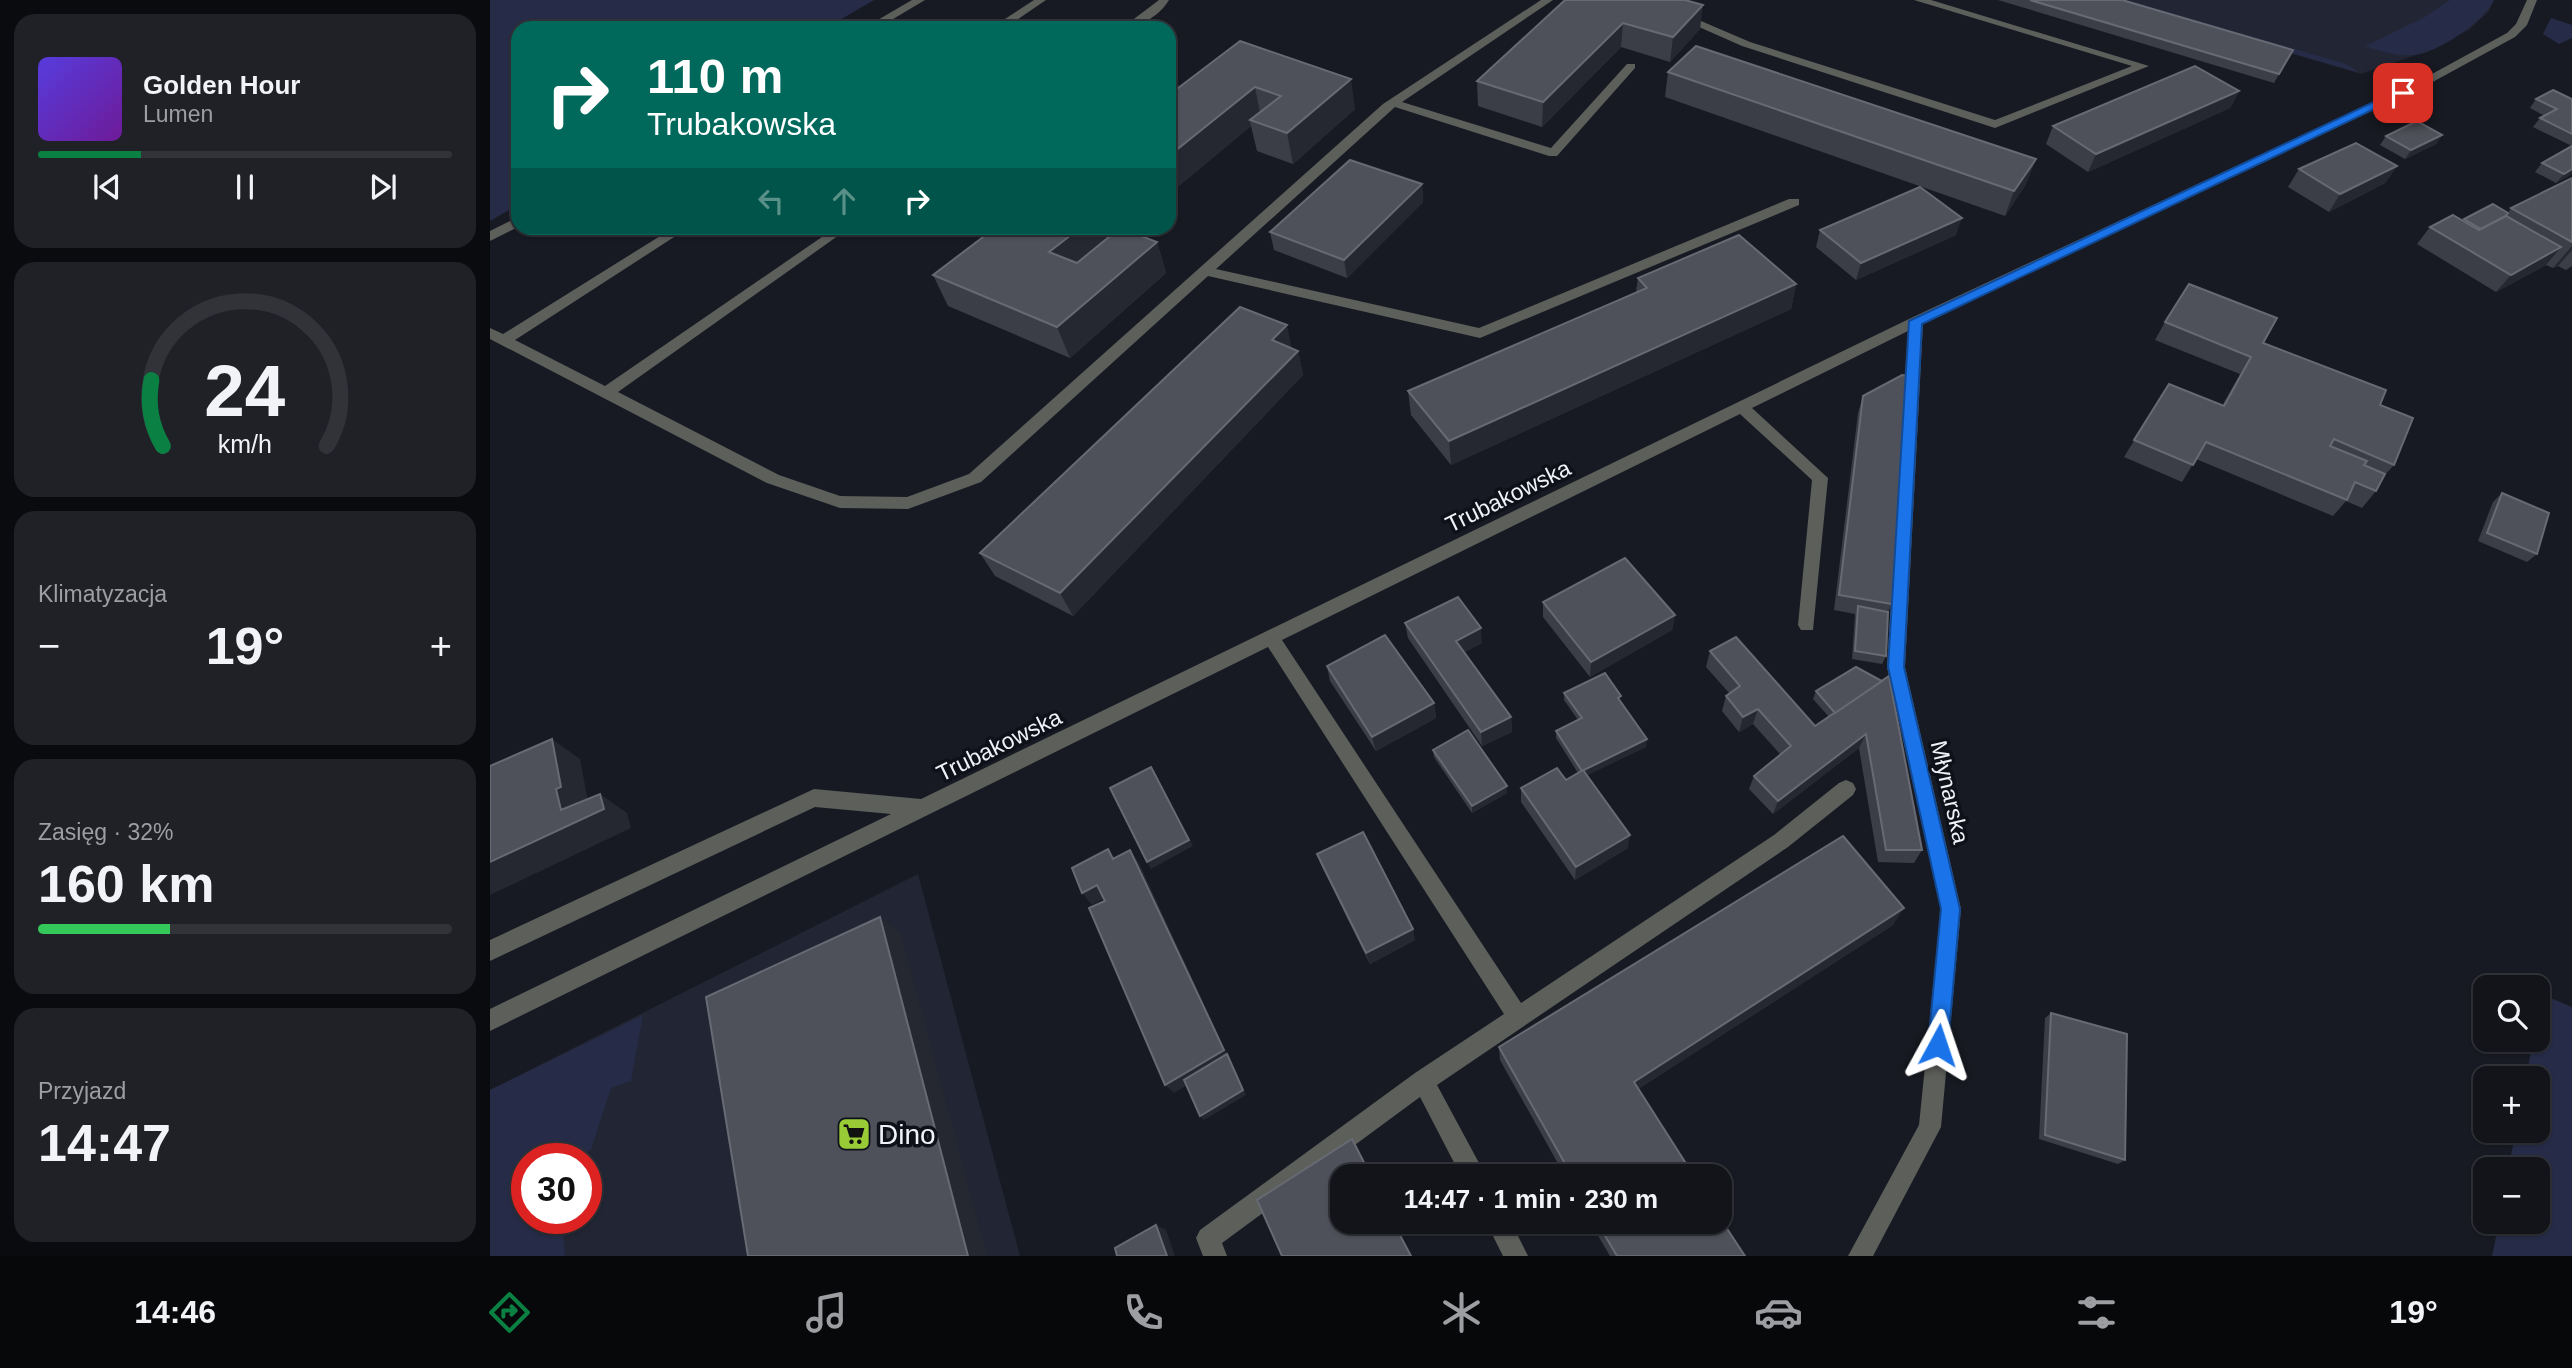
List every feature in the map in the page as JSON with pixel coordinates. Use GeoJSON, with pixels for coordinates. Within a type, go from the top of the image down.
{"type":"FeatureCollection","features":[{"type":"Feature","properties":{"kind":"street"},"geometry":{"type":"LineString","coordinates":[[882,21],[920,0]]}},
{"type":"Feature","properties":{"kind":"street"},"geometry":{"type":"LineString","coordinates":[[1008,21],[1041,0]]}},
{"type":"Feature","properties":{"kind":"street"},"geometry":{"type":"LineString","coordinates":[[1138,21],[1164,0]]}},
{"type":"Feature","properties":{"kind":"street"},"geometry":{"type":"LineString","coordinates":[[490,333],[773,479],[840,502],[908,503],[975,478],[1393,103],[1548,0]]}},
{"type":"Feature","properties":{"kind":"street"},"geometry":{"type":"LineString","coordinates":[[1643,0],[1746,44],[1995,124],[2143,66],[1919,0]]}},
{"type":"Feature","properties":{"kind":"street","name":"Trubakowska"},"geometry":{"type":"LineString","coordinates":[[490,1020],[1916,321],[2426,82],[2511,35],[2521,25],[2532,0]]}},
{"type":"Feature","properties":{"kind":"street"},"geometry":{"type":"LineString","coordinates":[[1393,103],[1553,153],[1631,66]]}},
{"type":"Feature","properties":{"kind":"street"},"geometry":{"type":"LineString","coordinates":[[1205,271],[1480,333],[1794,202]]}},
{"type":"Feature","properties":{"kind":"street"},"geometry":{"type":"LineString","coordinates":[[490,237],[511,225]]}},
{"type":"Feature","properties":{"kind":"street"},"geometry":{"type":"LineString","coordinates":[[504,341],[671,235]]}},
{"type":"Feature","properties":{"kind":"street"},"geometry":{"type":"LineString","coordinates":[[606,393],[833,235]]}},
{"type":"Feature","properties":{"kind":"street","name":"Młynarska"},"geometry":{"type":"LineString","coordinates":[[1860,1256],[1930,1127],[1951,909],[1896,667],[1916,321]]}},
{"type":"Feature","properties":{"kind":"street"},"geometry":{"type":"LineString","coordinates":[[1742,407],[1820,478],[1807,625]]}},
{"type":"Feature","properties":{"kind":"street"},"geometry":{"type":"LineString","coordinates":[[1271,637],[1518,1017]]}},
{"type":"Feature","properties":{"kind":"street"},"geometry":{"type":"LineString","coordinates":[[1215,1256],[1208,1238],[1423,1081],[1781,841],[1846,789]]}},
{"type":"Feature","properties":{"kind":"street"},"geometry":{"type":"LineString","coordinates":[[490,951],[814,798],[922,808]]}},
{"type":"Feature","properties":{"kind":"street"},"geometry":{"type":"LineString","coordinates":[[1423,1081],[1468,1164]]}},
{"type":"Feature","properties":{"kind":"street"},"geometry":{"type":"LineString","coordinates":[[1504,1234],[1516,1256]]}},
{"type":"Feature","properties":{"kind":"shaded area"},"geometry":{"type":"Polygon","coordinates":[[[490,0],[874,0],[838,21],[511,21],[511,209],[490,221],[490,0]]]}},
{"type":"Feature","properties":{"kind":"shaded area"},"geometry":{"type":"Polygon","coordinates":[[[2108,0],[2494,0],[2489,11],[2469,30],[2416,55],[2361,74],[2108,0]]]}},
{"type":"Feature","properties":{"kind":"shaded area"},"geometry":{"type":"Polygon","coordinates":[[[2109,0],[2127,0],[2346,64],[2360,73],[2109,0]]]}},
{"type":"Feature","properties":{"kind":"shaded area"},"geometry":{"type":"Polygon","coordinates":[[[2450,0],[2494,0],[2481,18],[2470,27],[2447,43],[2424,53],[2401,55],[2365,46],[2423,18],[2450,0]]]}},
{"type":"Feature","properties":{"kind":"shaded area"},"geometry":{"type":"Polygon","coordinates":[[[2551,18],[2572,25],[2572,38],[2559,44],[2543,34],[2551,18]]]}},
{"type":"Feature","properties":{"kind":"shaded area"},"geometry":{"type":"Polygon","coordinates":[[[918,874],[1020,1256],[490,1256],[490,1090],[918,874]]]}},
{"type":"Feature","properties":{"kind":"shaded area"},"geometry":{"type":"Polygon","coordinates":[[[2550,998],[2572,1007],[2572,1256],[2492,1256],[2497,1234],[2550,1234],[2550,1157],[2511,1157],[2513,1143],[2550,1143],[2550,1066],[2528,1066],[2531,1052],[2550,1052],[2550,998]]]}},
{"type":"Feature","properties":{"kind":"shaded area"},"geometry":{"type":"Polygon","coordinates":[[[643,1015],[631,1081],[611,1088],[593,1143],[511,1143],[511,1234],[563,1234],[565,1256],[490,1256],[490,1090],[643,1015]]]}},
{"type":"Feature","properties":{"kind":"building"},"geometry":{"type":"Polygon","coordinates":[[[1565,0],[1685,0],[1703,5],[1673,37],[1623,23],[1543,102],[1477,81],[1565,0]]]}},
{"type":"Feature","properties":{"kind":"building"},"geometry":{"type":"Polygon","coordinates":[[[2030,0],[2122,0],[2293,50],[2279,74],[2030,0]]]}},
{"type":"Feature","properties":{"kind":"building"},"geometry":{"type":"Polygon","coordinates":[[[1240,41],[1351,79],[1287,133],[1250,120],[1281,96],[1255,87],[1176,150],[1176,90],[1240,41]]]}},
{"type":"Feature","properties":{"kind":"building"},"geometry":{"type":"Polygon","coordinates":[[[1696,46],[2036,159],[2014,191],[1668,72],[1696,46]]]}},
{"type":"Feature","properties":{"kind":"building"},"geometry":{"type":"Polygon","coordinates":[[[2195,66],[2239,91],[2096,154],[2053,126],[2195,66]]]}},
{"type":"Feature","properties":{"kind":"building"},"geometry":{"type":"Polygon","coordinates":[[[2553,90],[2572,99],[2572,134],[2540,118],[2557,109],[2536,99],[2553,90]]]}},
{"type":"Feature","properties":{"kind":"building"},"geometry":{"type":"Polygon","coordinates":[[[2417,121],[2442,135],[2411,150],[2386,136],[2417,121]]]}},
{"type":"Feature","properties":{"kind":"building"},"geometry":{"type":"Polygon","coordinates":[[[2356,143],[2397,166],[2340,194],[2299,169],[2356,143]]]}},
{"type":"Feature","properties":{"kind":"building"},"geometry":{"type":"Polygon","coordinates":[[[2572,146],[2572,169],[2564,174],[2542,163],[2572,146]]]}},
{"type":"Feature","properties":{"kind":"building"},"geometry":{"type":"Polygon","coordinates":[[[1350,160],[1422,184],[1344,260],[1270,232],[1350,160]]]}},
{"type":"Feature","properties":{"kind":"building"},"geometry":{"type":"Polygon","coordinates":[[[2572,178],[2572,242],[2511,208],[2572,178]]]}},
{"type":"Feature","properties":{"kind":"building"},"geometry":{"type":"Polygon","coordinates":[[[1920,187],[1962,218],[1861,263],[1820,230],[1920,187]]]}},
{"type":"Feature","properties":{"kind":"building"},"geometry":{"type":"Polygon","coordinates":[[[2493,204],[2508,213],[2506,216],[2481,229],[2464,219],[2493,204]]]}},
{"type":"Feature","properties":{"kind":"building"},"geometry":{"type":"Polygon","coordinates":[[[2453,215],[2479,230],[2506,216],[2561,247],[2511,275],[2430,227],[2453,215]]]}},
{"type":"Feature","properties":{"kind":"building"},"geometry":{"type":"Polygon","coordinates":[[[986,235],[1071,235],[1049,252],[1077,263],[1111,235],[1138,235],[1157,242],[1057,327],[933,275],[986,235]]]}},
{"type":"Feature","properties":{"kind":"building"},"geometry":{"type":"Polygon","coordinates":[[[1739,235],[1796,284],[1449,441],[1408,391],[1647,288],[1638,278],[1739,235]]]}},
{"type":"Feature","properties":{"kind":"building"},"geometry":{"type":"Polygon","coordinates":[[[2189,284],[2277,318],[2263,343],[2386,390],[2380,405],[2413,418],[2394,465],[2334,439],[2330,446],[2367,461],[2364,465],[2385,474],[2376,491],[2355,482],[2347,500],[2206,442],[2193,465],[2134,440],[2169,384],[2224,406],[2251,357],[2165,322],[2189,284]]]}},
{"type":"Feature","properties":{"kind":"building"},"geometry":{"type":"Polygon","coordinates":[[[1240,307],[1287,325],[1272,340],[1298,351],[1060,593],[980,553],[1240,307]]]}},
{"type":"Feature","properties":{"kind":"building"},"geometry":{"type":"Polygon","coordinates":[[[1902,375],[1908,376],[1892,604],[1839,595],[1863,396],[1902,375]]]}},
{"type":"Feature","properties":{"kind":"building"},"geometry":{"type":"Polygon","coordinates":[[[2502,493],[2549,513],[2537,554],[2487,533],[2502,493]]]}},
{"type":"Feature","properties":{"kind":"building"},"geometry":{"type":"Polygon","coordinates":[[[1625,558],[1675,615],[1591,662],[1543,602],[1625,558]]]}},
{"type":"Feature","properties":{"kind":"building"},"geometry":{"type":"Polygon","coordinates":[[[1458,597],[1481,628],[1456,641],[1511,717],[1481,732],[1405,623],[1458,597]]]}},
{"type":"Feature","properties":{"kind":"building"},"geometry":{"type":"Polygon","coordinates":[[[1858,606],[1888,612],[1886,656],[1855,651],[1858,606]]]}},
{"type":"Feature","properties":{"kind":"building"},"geometry":{"type":"Polygon","coordinates":[[[1385,635],[1434,703],[1372,737],[1327,666],[1385,635]]]}},
{"type":"Feature","properties":{"kind":"building"},"geometry":{"type":"Polygon","coordinates":[[[1736,637],[1815,726],[1889,676],[1922,850],[1886,850],[1866,734],[1778,801],[1754,776],[1791,746],[1758,709],[1743,717],[1726,696],[1740,686],[1710,651],[1736,637]]]}},
{"type":"Feature","properties":{"kind":"building"},"geometry":{"type":"Polygon","coordinates":[[[1856,667],[1882,681],[1835,713],[1816,691],[1856,667]]]}},
{"type":"Feature","properties":{"kind":"building"},"geometry":{"type":"Polygon","coordinates":[[[1605,673],[1621,696],[1618,698],[1647,739],[1582,771],[1556,731],[1582,718],[1564,693],[1605,673]]]}},
{"type":"Feature","properties":{"kind":"building"},"geometry":{"type":"Polygon","coordinates":[[[1468,730],[1507,786],[1472,806],[1433,750],[1468,730]]]}},
{"type":"Feature","properties":{"kind":"building"},"geometry":{"type":"Polygon","coordinates":[[[552,739],[561,787],[556,789],[561,810],[600,794],[604,809],[490,862],[490,766],[552,739]]]}},
{"type":"Feature","properties":{"kind":"building"},"geometry":{"type":"Polygon","coordinates":[[[1151,767],[1189,840],[1147,862],[1110,788],[1151,767]]]}},
{"type":"Feature","properties":{"kind":"building"},"geometry":{"type":"Polygon","coordinates":[[[1557,768],[1566,780],[1583,770],[1630,835],[1576,867],[1521,788],[1557,768]]]}},
{"type":"Feature","properties":{"kind":"building"},"geometry":{"type":"Polygon","coordinates":[[[1363,832],[1413,929],[1366,953],[1317,854],[1363,832]]]}},
{"type":"Feature","properties":{"kind":"building"},"geometry":{"type":"Polygon","coordinates":[[[1843,836],[1904,908],[1634,1082],[1686,1164],[1565,1164],[1499,1047],[1843,836]]]}},
{"type":"Feature","properties":{"kind":"building"},"geometry":{"type":"Polygon","coordinates":[[[1108,849],[1113,859],[1130,850],[1224,1050],[1165,1085],[1089,908],[1105,901],[1097,885],[1082,893],[1072,868],[1108,849]]]}},
{"type":"Feature","properties":{"kind":"building","name":"Dino"},"geometry":{"type":"Polygon","coordinates":[[[880,917],[968,1256],[748,1256],[706,997],[880,917]]]}},
{"type":"Feature","properties":{"kind":"building"},"geometry":{"type":"Polygon","coordinates":[[[2051,1013],[2127,1034],[2125,1160],[2045,1135],[2051,1013]]]}},
{"type":"Feature","properties":{"kind":"building"},"geometry":{"type":"Polygon","coordinates":[[[1227,1054],[1243,1090],[1200,1116],[1184,1080],[1227,1054]]]}},
{"type":"Feature","properties":{"kind":"building"},"geometry":{"type":"Polygon","coordinates":[[[1352,1139],[1365,1164],[1330,1164],[1330,1234],[1399,1234],[1411,1256],[1282,1256],[1257,1200],[1352,1139]]]}},
{"type":"Feature","properties":{"kind":"building"},"geometry":{"type":"Polygon","coordinates":[[[1156,1225],[1167,1256],[1117,1256],[1115,1248],[1156,1225]]]}},
{"type":"Feature","properties":{"kind":"building"},"geometry":{"type":"Polygon","coordinates":[[[1604,1234],[1731,1234],[1745,1256],[1617,1256],[1604,1234]]]}},
{"type":"Feature","properties":{"kind":"place","name":"Dino"},"geometry":{"type":"Point","coordinates":[854,1134]}},
{"type":"Feature","properties":{"kind":"route"},"geometry":{"type":"LineString","coordinates":[[1938,1045],[1951,909],[1896,667],[1916,321],[2403,93]]}}]}
